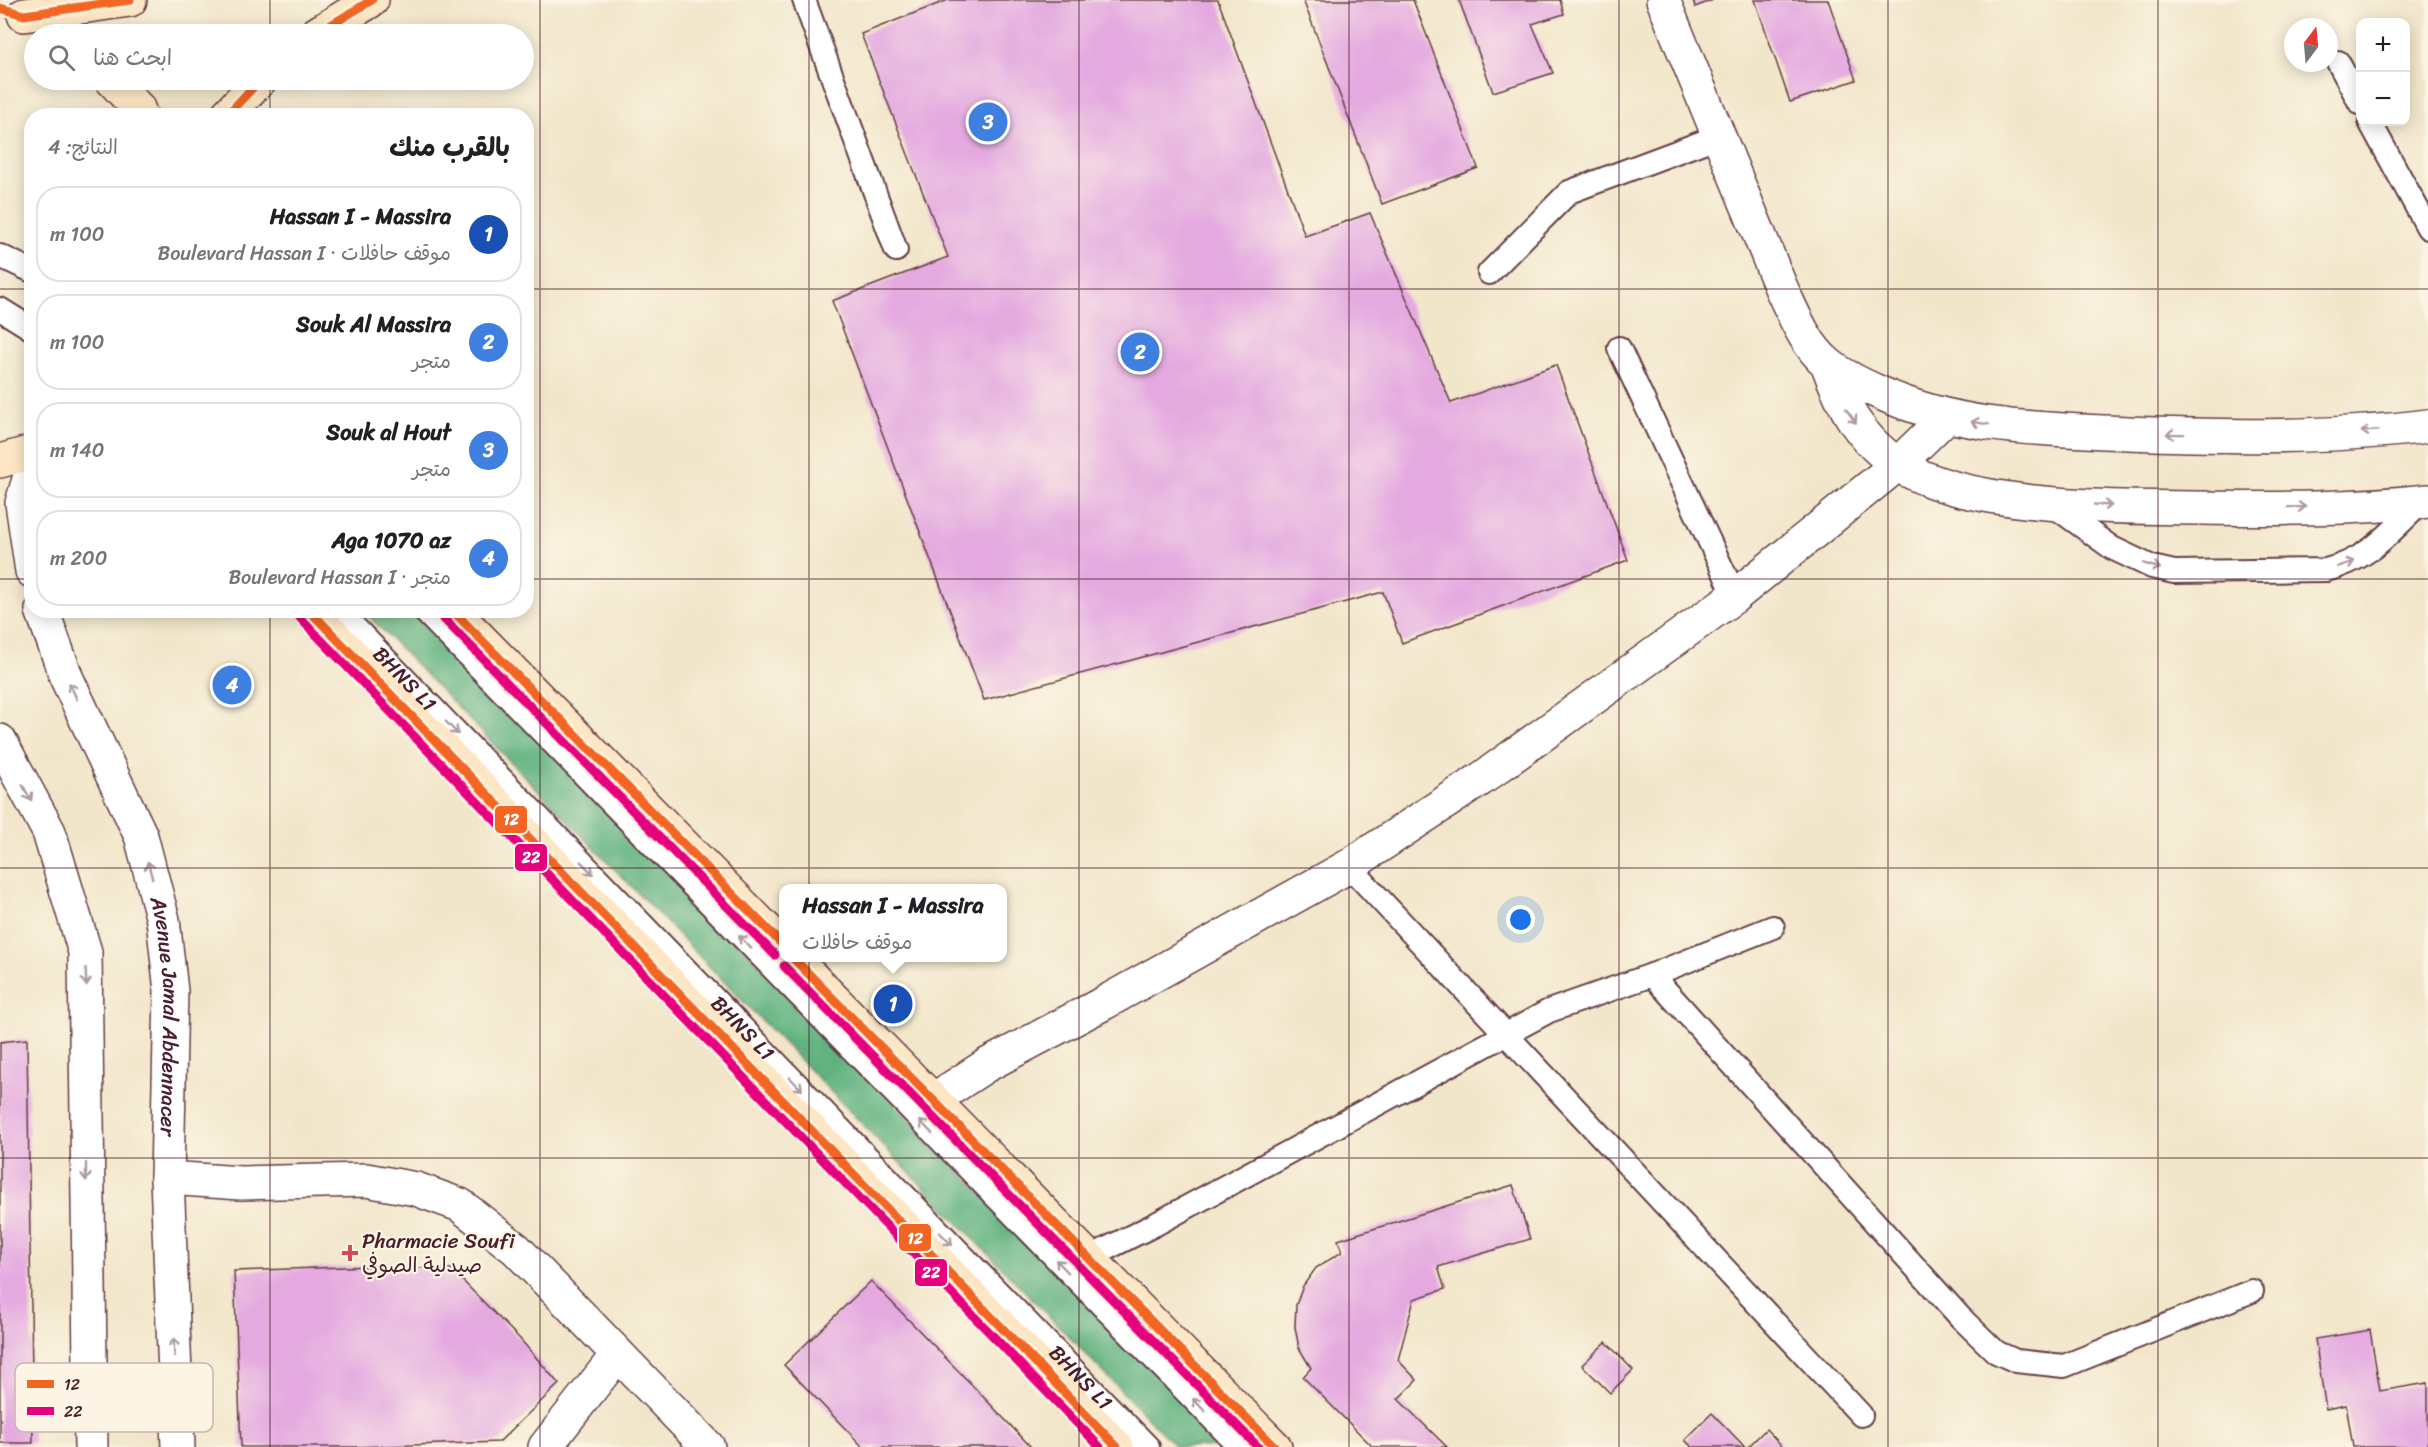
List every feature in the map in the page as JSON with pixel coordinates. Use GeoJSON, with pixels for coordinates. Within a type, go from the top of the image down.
{"type":"FeatureCollection","features":[{"type":"Feature","properties":{"kind":"main road"},"geometry":{"type":"LineString","coordinates":[[12,12],[130,0]]}},
{"type":"Feature","properties":{"kind":"main road"},"geometry":{"type":"LineString","coordinates":[[332,24],[372,0]]}},
{"type":"Feature","properties":{"kind":"main road"},"geometry":{"type":"LineString","coordinates":[[12,12],[37,24]]}},
{"type":"Feature","properties":{"kind":"main road"},"geometry":{"type":"LineString","coordinates":[[121,90],[138,108]]}},
{"type":"Feature","properties":{"kind":"main road"},"geometry":{"type":"LineString","coordinates":[[234,108],[251,90]]}},
{"type":"Feature","properties":{"kind":"main road"},"geometry":{"type":"LineString","coordinates":[[0,461],[24,454]]}},
{"type":"Feature","properties":{"kind":"main road"},"geometry":{"type":"LineString","coordinates":[[317,618],[1117,1447]]}},
{"type":"Feature","properties":{"kind":"main road"},"geometry":{"type":"LineString","coordinates":[[460,618],[779,944]]}},
{"type":"Feature","properties":{"kind":"main road"},"geometry":{"type":"LineString","coordinates":[[798,962],[1275,1447]]}},
{"type":"Feature","properties":{"kind":"street"},"geometry":{"type":"LineString","coordinates":[[1664,0],[1782,290],[1803,335],[1827,363],[1864,386],[1904,404],[1946,417],[2014,427],[2176,435],[2290,436],[2428,426]]}},
{"type":"Feature","properties":{"kind":"street"},"geometry":{"type":"LineString","coordinates":[[1827,363],[1842,403],[1866,437],[1898,464],[1944,486],[1974,493],[2050,503],[2240,508],[2425,502]]}},
{"type":"Feature","properties":{"kind":"street"},"geometry":{"type":"LineString","coordinates":[[933,1100],[987,1065],[1104,1003],[1349,866],[1490,773],[1735,596],[1898,464],[1946,417]]}},
{"type":"Feature","properties":{"kind":"street"},"geometry":{"type":"LineString","coordinates":[[24,496],[22,503],[24,517]]}},
{"type":"Feature","properties":{"kind":"street","name":"Avenue Jamal Abdennacer"},"geometry":{"type":"LineString","coordinates":[[45,618],[67,679],[141,836],[163,920],[171,991],[167,1178],[175,1363]]}},
{"type":"Feature","properties":{"kind":"street"},"geometry":{"type":"LineString","coordinates":[[0,741],[49,832],[85,952],[91,1363]]}},
{"type":"Feature","properties":{"kind":"street"},"geometry":{"type":"LineString","coordinates":[[167,1178],[241,1183],[366,1180],[416,1189],[460,1205],[516,1249],[708,1447]]}},
{"type":"Feature","properties":{"kind":"street"},"geometry":{"type":"LineString","coordinates":[[545,1447],[618,1354]]}},
{"type":"Feature","properties":{"kind":"street"},"geometry":{"type":"LineString","coordinates":[[92,1432],[92,1447]]}},
{"type":"Feature","properties":{"kind":"street","name":"Avenue Jamal Abdennacer"},"geometry":{"type":"LineString","coordinates":[[177,1432],[178,1447]]}},
{"type":"Feature","properties":{"kind":"lane"},"geometry":{"type":"LineString","coordinates":[[804,0],[896,250]]}},
{"type":"Feature","properties":{"kind":"lane"},"geometry":{"type":"LineString","coordinates":[[2338,62],[2356,94]]}},
{"type":"Feature","properties":{"kind":"lane"},"geometry":{"type":"LineString","coordinates":[[2372,126],[2428,228]]}},
{"type":"Feature","properties":{"kind":"lane"},"geometry":{"type":"LineString","coordinates":[[1490,273],[1569,192],[1719,136]]}},
{"type":"Feature","properties":{"kind":"lane"},"geometry":{"type":"LineString","coordinates":[[0,256],[24,267]]}},
{"type":"Feature","properties":{"kind":"lane"},"geometry":{"type":"LineString","coordinates":[[0,309],[24,325]]}},
{"type":"Feature","properties":{"kind":"lane"},"geometry":{"type":"LineString","coordinates":[[1619,348],[1735,596]]}},
{"type":"Feature","properties":{"kind":"lane"},"geometry":{"type":"LineString","coordinates":[[2050,503],[2132,559],[2174,572],[2326,570],[2344,566],[2360,559],[2425,502]]}},
{"type":"Feature","properties":{"kind":"lane","name":"BHNS L1"},"geometry":{"type":"LineString","coordinates":[[346,618],[1148,1447]]}},
{"type":"Feature","properties":{"kind":"lane"},"geometry":{"type":"LineString","coordinates":[[431,618],[1240,1447]]}},
{"type":"Feature","properties":{"kind":"lane"},"geometry":{"type":"LineString","coordinates":[[1349,866],[1861,1415]]}},
{"type":"Feature","properties":{"kind":"lane"},"geometry":{"type":"LineString","coordinates":[[1090,1257],[1154,1225],[1506,1032],[1549,1011],[1652,975],[1773,927]]}},
{"type":"Feature","properties":{"kind":"lane"},"geometry":{"type":"LineString","coordinates":[[1652,975],[1953,1309],[1996,1352],[2016,1361],[2064,1366],[2252,1291]]}},
{"type":"Feature","properties":{"kind":"green space"},"geometry":{"type":"Polygon","coordinates":[[[371,618],[423,618],[1228,1447],[1176,1447],[371,618]]]}},
{"type":"Feature","properties":{"kind":"building"},"geometry":{"type":"Polygon","coordinates":[[[948,0],[1218,0],[1305,236],[1370,213],[1451,403],[1556,365],[1628,560],[1402,643],[1383,592],[984,700],[832,301],[948,257],[861,34],[948,0]]]}},
{"type":"Feature","properties":{"kind":"building"},"geometry":{"type":"Polygon","coordinates":[[[1303,0],[1413,0],[1478,168],[1382,204],[1303,0]]]}},
{"type":"Feature","properties":{"kind":"building"},"geometry":{"type":"Polygon","coordinates":[[[1459,0],[1560,0],[1564,14],[1532,24],[1553,73],[1493,92],[1459,0]]]}},
{"type":"Feature","properties":{"kind":"building"},"geometry":{"type":"Polygon","coordinates":[[[1693,0],[1713,0],[1695,7],[1693,0]]]}},
{"type":"Feature","properties":{"kind":"building"},"geometry":{"type":"Polygon","coordinates":[[[1755,0],[1828,0],[1856,80],[1790,102],[1755,0]]]}},
{"type":"Feature","properties":{"kind":"building"},"geometry":{"type":"Polygon","coordinates":[[[27,1039],[32,1363],[15,1363],[15,1432],[33,1432],[33,1443],[0,1443],[0,1042],[27,1039]]]}},
{"type":"Feature","properties":{"kind":"building"},"geometry":{"type":"Polygon","coordinates":[[[1513,1185],[1530,1239],[1438,1267],[1445,1289],[1414,1299],[1398,1360],[1417,1380],[1398,1399],[1447,1447],[1373,1447],[1303,1377],[1311,1368],[1299,1348],[1295,1327],[1296,1305],[1303,1286],[1316,1268],[1342,1252],[1338,1240],[1513,1185]]]}},
{"type":"Feature","properties":{"kind":"building"},"geometry":{"type":"Polygon","coordinates":[[[372,1266],[451,1269],[520,1339],[559,1384],[499,1442],[355,1447],[241,1447],[234,1271],[372,1266]]]}},
{"type":"Feature","properties":{"kind":"building"},"geometry":{"type":"Polygon","coordinates":[[[871,1281],[1031,1447],[863,1447],[784,1365],[871,1281]]]}},
{"type":"Feature","properties":{"kind":"building"},"geometry":{"type":"Polygon","coordinates":[[[2370,1330],[2380,1391],[2428,1383],[2428,1447],[2353,1447],[2346,1405],[2326,1409],[2315,1339],[2370,1330]]]}},
{"type":"Feature","properties":{"kind":"building"},"geometry":{"type":"Polygon","coordinates":[[[1606,1342],[1633,1370],[1610,1393],[1582,1365],[1606,1342]]]}},
{"type":"Feature","properties":{"kind":"building"},"geometry":{"type":"Polygon","coordinates":[[[1712,1413],[1745,1447],[1692,1447],[1685,1440],[1712,1413]]]}},
{"type":"Feature","properties":{"kind":"building"},"geometry":{"type":"Polygon","coordinates":[[[1766,1429],[1783,1447],[1748,1447],[1766,1429]]]}},
{"type":"Feature","properties":{"kind":"transit line","name":"12"},"geometry":{"type":"LineString","coordinates":[[0,8],[24,15],[130,0]]}},
{"type":"Feature","properties":{"kind":"transit line","name":"12"},"geometry":{"type":"LineString","coordinates":[[332,24],[372,0]]}},
{"type":"Feature","properties":{"kind":"transit line","name":"12"},"geometry":{"type":"LineString","coordinates":[[234,108],[251,90]]}},
{"type":"Feature","properties":{"kind":"transit line","name":"22"},"geometry":{"type":"LineString","coordinates":[[300,618],[1100,1447]]}},
{"type":"Feature","properties":{"kind":"transit line","name":"12"},"geometry":{"type":"LineString","coordinates":[[317,618],[1117,1447]]}},
{"type":"Feature","properties":{"kind":"transit line","name":"22"},"geometry":{"type":"LineString","coordinates":[[443,618],[775,955]]}},
{"type":"Feature","properties":{"kind":"transit line","name":"12"},"geometry":{"type":"LineString","coordinates":[[460,618],[779,941]]}},
{"type":"Feature","properties":{"kind":"transit line","name":"12"},"geometry":{"type":"LineString","coordinates":[[797,962],[1275,1447]]}},
{"type":"Feature","properties":{"kind":"transit line","name":"22"},"geometry":{"type":"LineString","coordinates":[[784,966],[1258,1447]]}},
{"type":"Feature","properties":{"kind":"place","name":"Souk al Hout"},"geometry":{"type":"Point","coordinates":[988,122]}},
{"type":"Feature","properties":{"kind":"place","name":"Souk Al Massira"},"geometry":{"type":"Point","coordinates":[1140,352]}},
{"type":"Feature","properties":{"kind":"place","name":"Aga 1070 az"},"geometry":{"type":"Point","coordinates":[232,685]}},
{"type":"Feature","properties":{"kind":"place","name":"Hassan I - Massira"},"geometry":{"type":"Point","coordinates":[893,1004]}},
{"type":"Feature","properties":{"kind":"place","name":"Pharmacie Soufi صيدلية الصوفي"},"geometry":{"type":"Point","coordinates":[350,1253]}}]}
